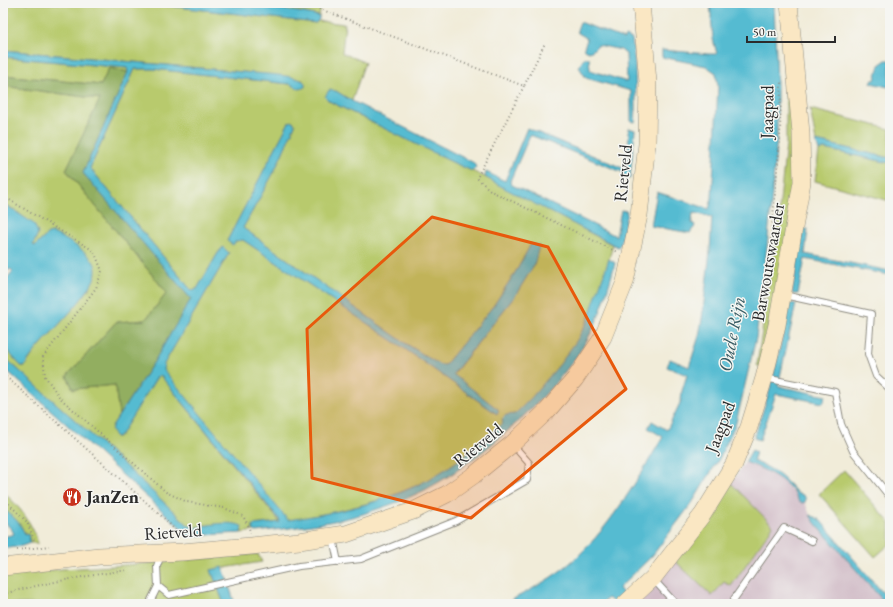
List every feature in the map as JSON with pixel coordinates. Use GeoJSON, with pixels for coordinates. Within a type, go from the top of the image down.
{"type":"FeatureCollection","features":[{"type":"Feature","properties":{"kind":"main road","name":"Rietveld"},"geometry":{"type":"LineString","coordinates":[[3,567],[99,556],[182,552],[251,546],[346,534],[413,511],[446,494],[474,475],[512,444],[546,411],[575,379],[603,337],[625,282],[638,214],[647,144],[648,82],[641,3]]}},
{"type":"Feature","properties":{"kind":"main road","name":"Barwoutswaarder"},"geometry":{"type":"LineString","coordinates":[[622,601],[653,578],[703,514],[734,464],[767,378],[802,182],[800,133],[789,3]]}},
{"type":"Feature","properties":{"kind":"lane"},"geometry":{"type":"LineString","coordinates":[[783,294],[871,314],[868,354],[876,376],[890,389]]}},
{"type":"Feature","properties":{"kind":"lane"},"geometry":{"type":"LineString","coordinates":[[767,378],[836,392],[841,424],[853,451],[890,496]]}},
{"type":"Feature","properties":{"kind":"lane"},"geometry":{"type":"LineString","coordinates":[[158,586],[169,595],[299,566],[361,559],[456,521],[527,480],[529,463],[512,444]]}},
{"type":"Feature","properties":{"kind":"lane"},"geometry":{"type":"LineString","coordinates":[[734,599],[784,528],[812,541]]}},
{"type":"Feature","properties":{"kind":"lane"},"geometry":{"type":"LineString","coordinates":[[333,536],[338,562]]}},
{"type":"Feature","properties":{"kind":"lane"},"geometry":{"type":"LineString","coordinates":[[151,603],[150,600],[158,586],[157,566],[161,553]]}},
{"type":"Feature","properties":{"kind":"lane"},"geometry":{"type":"LineString","coordinates":[[653,578],[676,604]]}},
{"type":"Feature","properties":{"kind":"path"},"geometry":{"type":"LineString","coordinates":[[304,3],[524,86]]}},
{"type":"Feature","properties":{"kind":"path"},"geometry":{"type":"LineString","coordinates":[[545,43],[477,178],[491,192],[630,258]]}},
{"type":"Feature","properties":{"kind":"path","name":"Jaagpad"},"geometry":{"type":"LineString","coordinates":[[764,308],[780,138],[781,77]]}},
{"type":"Feature","properties":{"kind":"path"},"geometry":{"type":"LineString","coordinates":[[3,196],[94,251],[102,271],[96,288],[43,357],[45,376],[60,398],[166,492],[187,502],[224,508],[243,516],[249,527],[251,546]]}},
{"type":"Feature","properties":{"kind":"path"},"geometry":{"type":"LineString","coordinates":[[3,374],[167,521],[175,530],[182,552]]}},
{"type":"Feature","properties":{"kind":"path"},"geometry":{"type":"LineString","coordinates":[[3,498],[27,522],[35,542]]}},
{"type":"Feature","properties":{"kind":"path"},"geometry":{"type":"LineString","coordinates":[[16,550],[52,546]]}},
{"type":"Feature","properties":{"kind":"path"},"geometry":{"type":"LineString","coordinates":[[3,594],[31,586],[128,570]]}},
{"type":"Feature","properties":{"kind":"path"},"geometry":{"type":"LineString","coordinates":[[606,604],[622,601]]}},
{"type":"Feature","properties":{"kind":"highlighted area"},"geometry":{"type":"Polygon","coordinates":[[[432,217],[548,247],[626,389],[471,518],[312,478],[307,329],[432,217]]]}},
{"type":"Feature","properties":{"kind":"shaded area"},"geometry":{"type":"Polygon","coordinates":[[[745,462],[765,470],[781,479],[797,497],[799,502],[805,502],[815,523],[886,604],[635,604],[675,561],[712,596],[724,581],[731,586],[773,527],[731,483],[745,462]]]}},
{"type":"Feature","properties":{"kind":"green space"},"geometry":{"type":"Polygon","coordinates":[[[3,3],[143,3],[316,23],[318,21],[345,24],[342,53],[365,62],[352,101],[336,91],[329,101],[485,177],[613,245],[598,293],[584,328],[565,359],[524,406],[515,414],[504,417],[502,419],[504,423],[466,455],[449,467],[423,482],[386,498],[347,509],[288,521],[163,370],[164,364],[229,253],[223,247],[197,289],[191,290],[90,168],[135,69],[153,69],[290,84],[300,89],[303,80],[254,73],[3,50],[3,3]],[[293,121],[289,122],[227,241],[243,240],[402,347],[497,414],[499,410],[453,375],[515,296],[534,265],[531,244],[518,268],[494,305],[445,365],[440,365],[405,343],[243,228],[274,172],[295,125],[293,121]]]}},
{"type":"Feature","properties":{"kind":"green space"},"geometry":{"type":"Polygon","coordinates":[[[213,3],[322,3],[319,16],[301,12],[213,3]]]}},
{"type":"Feature","properties":{"kind":"green space"},"geometry":{"type":"Polygon","coordinates":[[[3,57],[127,68],[128,72],[109,68],[101,85],[3,75],[3,57]]]}},
{"type":"Feature","properties":{"kind":"green space"},"geometry":{"type":"Polygon","coordinates":[[[109,68],[128,72],[83,173],[191,299],[154,362],[119,415],[115,385],[73,389],[67,376],[116,322],[145,320],[167,293],[66,170],[100,99],[3,86],[3,75],[101,85],[109,68]]]}},
{"type":"Feature","properties":{"kind":"green space"},"geometry":{"type":"Polygon","coordinates":[[[786,71],[794,130],[793,212],[760,367],[757,365],[777,230],[786,144],[786,71]]]}},
{"type":"Feature","properties":{"kind":"green space"},"geometry":{"type":"Polygon","coordinates":[[[3,86],[101,99],[66,170],[167,293],[145,320],[116,322],[67,376],[73,389],[115,385],[119,415],[112,426],[116,437],[120,436],[157,376],[160,375],[280,522],[253,525],[254,531],[241,533],[242,530],[205,525],[194,528],[188,525],[105,447],[3,356],[3,346],[21,366],[25,366],[35,351],[90,288],[93,262],[84,253],[53,233],[48,234],[35,246],[33,245],[38,233],[20,214],[3,203],[3,86]]]}},
{"type":"Feature","properties":{"kind":"green space"},"geometry":{"type":"Polygon","coordinates":[[[810,109],[890,129],[890,158],[816,141],[810,109]]]}},
{"type":"Feature","properties":{"kind":"green space"},"geometry":{"type":"Polygon","coordinates":[[[824,149],[890,163],[890,201],[815,181],[819,151],[824,149]]]}},
{"type":"Feature","properties":{"kind":"green space"},"geometry":{"type":"Polygon","coordinates":[[[844,470],[890,523],[890,544],[875,557],[819,494],[844,470]]]}},
{"type":"Feature","properties":{"kind":"green space"},"geometry":{"type":"Polygon","coordinates":[[[731,483],[773,526],[731,586],[724,582],[712,596],[675,561],[731,483]]]}},
{"type":"Feature","properties":{"kind":"green space"},"geometry":{"type":"Polygon","coordinates":[[[3,492],[29,521],[38,543],[30,543],[28,534],[25,535],[16,520],[3,509],[3,492]]]}},
{"type":"Feature","properties":{"kind":"green space"},"geometry":{"type":"Polygon","coordinates":[[[258,554],[262,562],[211,570],[224,604],[3,604],[3,575],[258,554]]]}},
{"type":"Feature","properties":{"kind":"water"},"geometry":{"type":"Polygon","coordinates":[[[143,3],[209,4],[275,8],[319,16],[319,19],[316,23],[143,3]]]}},
{"type":"Feature","properties":{"kind":"water","name":"Oude Rijn"},"geometry":{"type":"Polygon","coordinates":[[[710,3],[774,3],[777,83],[777,138],[768,238],[756,338],[736,423],[719,459],[692,503],[652,556],[619,588],[630,604],[616,604],[608,598],[600,604],[504,604],[551,577],[576,558],[589,545],[624,500],[663,437],[648,428],[652,421],[667,430],[681,401],[682,391],[687,375],[667,367],[670,359],[689,367],[699,336],[710,251],[712,217],[693,213],[692,223],[695,225],[690,233],[651,226],[657,192],[709,209],[712,198],[718,86],[716,73],[706,66],[662,57],[662,50],[717,54],[713,39],[710,3]]]}},
{"type":"Feature","properties":{"kind":"water"},"geometry":{"type":"Polygon","coordinates":[[[580,22],[624,39],[625,36],[632,39],[635,64],[635,122],[631,121],[631,91],[586,78],[579,67],[584,58],[589,58],[590,70],[627,82],[626,54],[621,50],[598,45],[589,52],[585,50],[584,47],[587,40],[578,33],[577,30],[580,22]]]}},
{"type":"Feature","properties":{"kind":"water"},"geometry":{"type":"Polygon","coordinates":[[[3,50],[273,74],[296,78],[305,83],[305,87],[300,89],[290,84],[153,69],[135,69],[90,168],[191,290],[197,289],[223,247],[229,253],[164,364],[163,369],[288,520],[348,509],[405,491],[441,472],[473,449],[503,423],[502,419],[506,415],[515,414],[532,397],[560,364],[577,340],[587,322],[609,259],[615,263],[605,298],[592,331],[579,353],[562,376],[541,399],[495,442],[471,461],[447,477],[410,497],[363,514],[323,523],[256,532],[253,530],[253,525],[280,522],[279,519],[160,375],[157,377],[120,436],[116,437],[111,431],[112,426],[154,362],[191,299],[83,173],[128,72],[127,68],[3,57],[3,50]]]}},
{"type":"Feature","properties":{"kind":"water"},"geometry":{"type":"Polygon","coordinates":[[[886,60],[890,60],[890,86],[888,87],[871,83],[872,80],[875,80],[879,65],[886,60]]]}},
{"type":"Feature","properties":{"kind":"water"},"geometry":{"type":"Polygon","coordinates":[[[329,90],[336,91],[352,101],[474,163],[476,168],[472,171],[452,162],[329,101],[325,97],[329,90]]]}},
{"type":"Feature","properties":{"kind":"water"},"geometry":{"type":"Polygon","coordinates":[[[293,121],[295,125],[274,172],[243,228],[405,343],[440,365],[445,365],[494,305],[518,268],[531,244],[539,246],[534,265],[515,296],[453,374],[499,410],[497,414],[402,347],[243,240],[236,241],[233,245],[227,241],[289,122],[293,121]]]}},
{"type":"Feature","properties":{"kind":"water"},"geometry":{"type":"Polygon","coordinates":[[[527,128],[625,169],[628,158],[629,128],[635,130],[630,178],[627,178],[622,172],[530,135],[510,181],[512,185],[616,236],[621,210],[627,211],[621,244],[618,247],[485,177],[486,172],[505,181],[527,128]]]}},
{"type":"Feature","properties":{"kind":"water"},"geometry":{"type":"Polygon","coordinates":[[[816,141],[890,158],[890,163],[824,149],[819,151],[816,141]]]}},
{"type":"Feature","properties":{"kind":"water"},"geometry":{"type":"Polygon","coordinates":[[[3,203],[34,224],[38,233],[33,245],[35,246],[48,234],[53,233],[72,243],[91,258],[96,269],[94,279],[88,290],[31,356],[25,366],[21,366],[3,346],[3,283],[13,271],[10,269],[3,276],[3,203]]]}},
{"type":"Feature","properties":{"kind":"water"},"geometry":{"type":"Polygon","coordinates":[[[803,229],[808,229],[805,254],[890,271],[890,275],[805,259],[798,294],[792,294],[803,229]]]}},
{"type":"Feature","properties":{"kind":"water"},"geometry":{"type":"Polygon","coordinates":[[[790,303],[796,304],[778,386],[826,396],[823,403],[776,394],[760,440],[754,438],[771,386],[790,303]]]}},
{"type":"Feature","properties":{"kind":"water"},"geometry":{"type":"Polygon","coordinates":[[[3,356],[105,447],[188,525],[194,528],[231,523],[242,526],[241,533],[187,536],[181,528],[3,367],[3,356]]]}},
{"type":"Feature","properties":{"kind":"water"},"geometry":{"type":"Polygon","coordinates":[[[752,450],[756,452],[753,461],[778,474],[798,494],[804,496],[806,499],[805,502],[799,502],[790,488],[777,477],[745,462],[752,450]]]}},
{"type":"Feature","properties":{"kind":"water"},"geometry":{"type":"Polygon","coordinates":[[[3,509],[16,520],[25,535],[28,534],[30,543],[3,549],[3,537],[14,534],[3,520],[3,509]]]}},
{"type":"Feature","properties":{"kind":"water"},"geometry":{"type":"Polygon","coordinates":[[[810,515],[819,519],[890,601],[890,604],[886,604],[815,523],[810,515]]]}},
{"type":"Feature","properties":{"kind":"water"},"geometry":{"type":"Polygon","coordinates":[[[223,567],[235,604],[224,604],[211,570],[223,567]]]}},
{"type":"Feature","properties":{"kind":"place","name":"JanZen"},"geometry":{"type":"Point","coordinates":[72,497]}}]}
